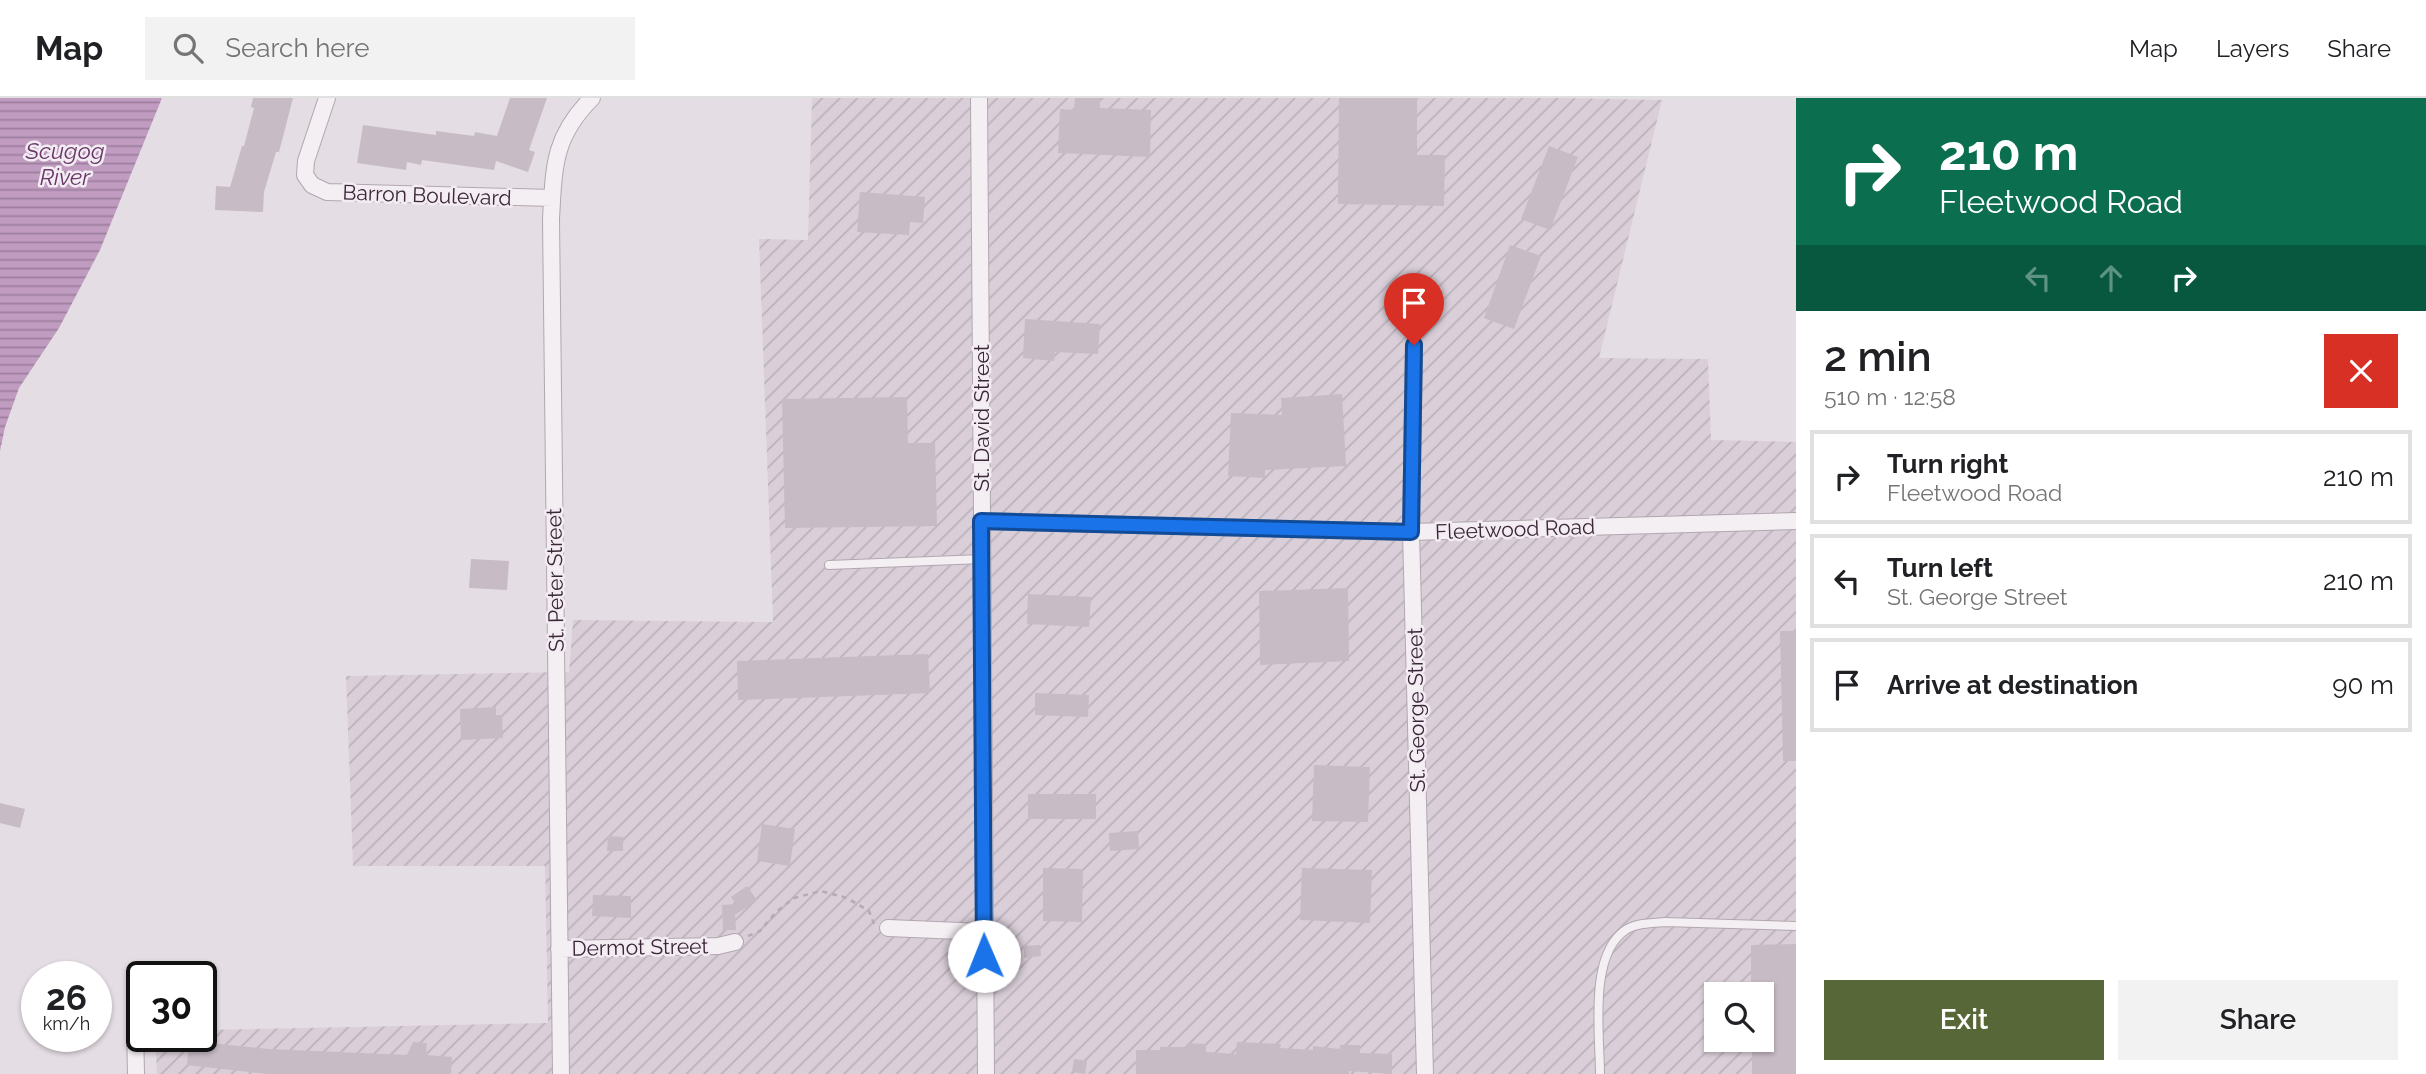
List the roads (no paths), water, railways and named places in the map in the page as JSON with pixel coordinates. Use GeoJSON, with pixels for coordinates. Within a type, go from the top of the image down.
{"type":"FeatureCollection","features":[{"type":"Feature","properties":{"kind":"street","name":"Barron Boulevard"},"geometry":{"type":"LineString","coordinates":[[327,98],[304,175],[312,185],[327,192],[552,198]]}},
{"type":"Feature","properties":{"kind":"street","name":"St. Peter Street"},"geometry":{"type":"LineString","coordinates":[[561,1074],[552,198],[559,144],[576,114],[592,98]]}},
{"type":"Feature","properties":{"kind":"street","name":"St. David Street"},"geometry":{"type":"LineString","coordinates":[[979,98],[986,1074]]}},
{"type":"Feature","properties":{"kind":"street","name":"St. George Street"},"geometry":{"type":"LineString","coordinates":[[1414,345],[1411,532],[1425,1074]]}},
{"type":"Feature","properties":{"kind":"street","name":"Fleetwood Road"},"geometry":{"type":"LineString","coordinates":[[981,521],[1411,532],[1796,522]]}},
{"type":"Feature","properties":{"kind":"street"},"geometry":{"type":"LineString","coordinates":[[888,928],[984,932]]}},
{"type":"Feature","properties":{"kind":"street","name":"Dermot Street"},"geometry":{"type":"LineString","coordinates":[[559,949],[718,946],[735,942]]}},
{"type":"Feature","properties":{"kind":"street"},"geometry":{"type":"LineString","coordinates":[[136,1052],[136,1074]]}},
{"type":"Feature","properties":{"kind":"lane"},"geometry":{"type":"LineString","coordinates":[[829,565],[982,559]]}},
{"type":"Feature","properties":{"kind":"lane"},"geometry":{"type":"LineString","coordinates":[[1600,1074],[1600,977],[1605,956],[1615,940],[1628,929],[1644,923],[1665,922],[1796,926]]}},
{"type":"Feature","properties":{"kind":"water","name":"Scugog River"},"geometry":{"type":"Polygon","coordinates":[[[0,98],[162,98],[100,250],[59,328],[19,388],[5,427],[0,451],[0,98]]]}}]}
